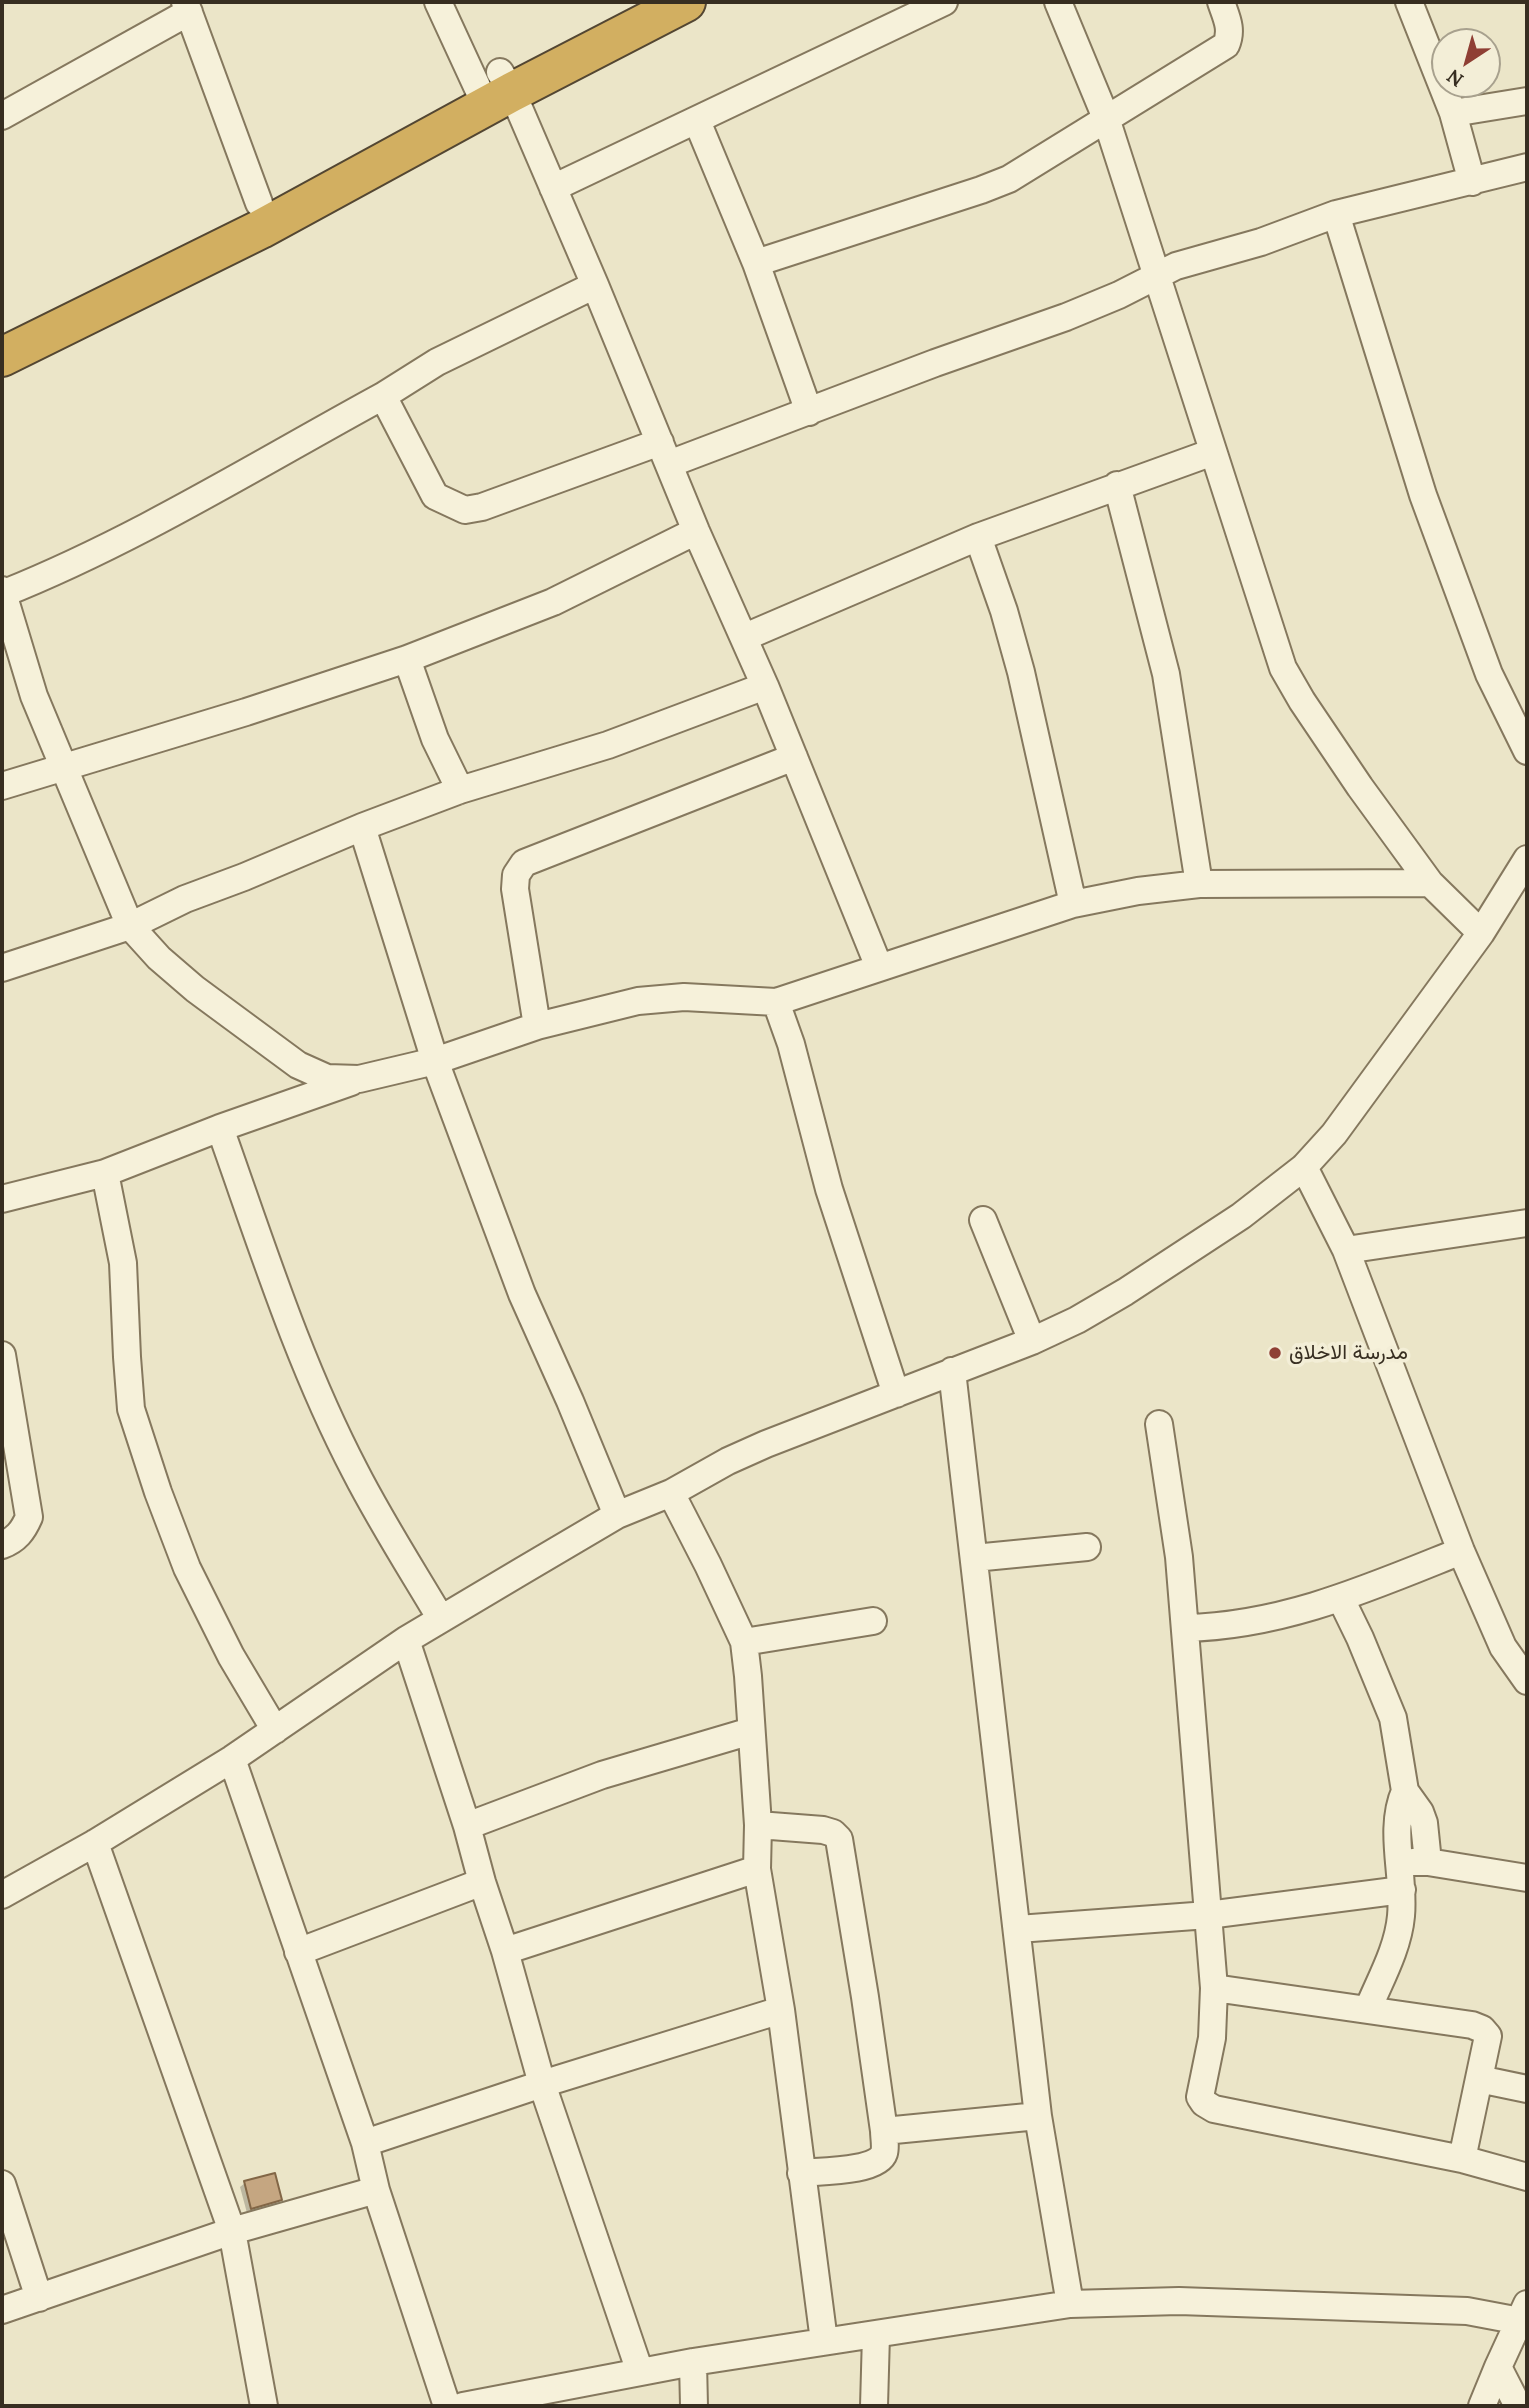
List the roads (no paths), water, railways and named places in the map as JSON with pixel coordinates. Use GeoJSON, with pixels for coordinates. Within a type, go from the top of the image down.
{"type":"FeatureCollection","features":[{"type":"Feature","properties":{"kind":"highway"},"geometry":{"type":"LineString","coordinates":[[2,357],[261,229],[635,2]]}},
{"type":"Feature","properties":{"kind":"highway"},"geometry":{"type":"LineString","coordinates":[[2,327],[494,89],[686,2]]}},
{"type":"Feature","properties":{"kind":"street"},"geometry":{"type":"LineString","coordinates":[[438,2],[553,188],[696,531],[745,637],[879,967]]}},
{"type":"Feature","properties":{"kind":"street"},"geometry":{"type":"LineString","coordinates":[[553,188],[944,2]]}},
{"type":"Feature","properties":{"kind":"street"},"geometry":{"type":"LineString","coordinates":[[1058,2],[1106,118],[1283,668],[1360,787],[1430,883],[1481,933]]}},
{"type":"Feature","properties":{"kind":"street"},"geometry":{"type":"LineString","coordinates":[[756,263],[981,190],[1036,164],[1226,45],[1230,27],[1221,2]]}},
{"type":"Feature","properties":{"kind":"street"},"geometry":{"type":"LineString","coordinates":[[1409,2],[1453,113],[1472,182]]}},
{"type":"Feature","properties":{"kind":"street"},"geometry":{"type":"LineString","coordinates":[[2,116],[187,7],[259,202]]}},
{"type":"Feature","properties":{"kind":"street"},"geometry":{"type":"LineString","coordinates":[[1453,113],[1527,101]]}},
{"type":"Feature","properties":{"kind":"street"},"geometry":{"type":"LineString","coordinates":[[697,121],[756,263],[809,412]]}},
{"type":"Feature","properties":{"kind":"street"},"geometry":{"type":"LineString","coordinates":[[383,396],[435,496],[465,510],[482,507],[809,412],[935,363],[1066,317],[1119,295],[1176,266],[1261,242],[1336,214],[1527,167]]}},
{"type":"Feature","properties":{"kind":"street"},"geometry":{"type":"LineString","coordinates":[[1336,214],[1423,495],[1489,674],[1527,751]]}},
{"type":"Feature","properties":{"kind":"street"},"geometry":{"type":"LineString","coordinates":[[359,1079],[327,1078],[298,1065],[195,989],[159,958],[130,926],[34,696],[2,593],[75,563],[149,526],[383,396],[438,362],[595,285]]}},
{"type":"Feature","properties":{"kind":"street"},"geometry":{"type":"LineString","coordinates":[[745,637],[978,537],[1213,452]]}},
{"type":"Feature","properties":{"kind":"street"},"geometry":{"type":"LineString","coordinates":[[1117,485],[1166,674],[1199,884]]}},
{"type":"Feature","properties":{"kind":"street"},"geometry":{"type":"LineString","coordinates":[[2,786],[246,712],[407,659],[553,602],[696,531]]}},
{"type":"Feature","properties":{"kind":"street"},"geometry":{"type":"LineString","coordinates":[[978,537],[1021,673],[1073,904]]}},
{"type":"Feature","properties":{"kind":"street"},"geometry":{"type":"LineString","coordinates":[[407,659],[435,740],[460,790]]}},
{"type":"Feature","properties":{"kind":"street"},"geometry":{"type":"LineString","coordinates":[[2,968],[130,926],[185,899],[460,790],[608,745],[765,686]]}},
{"type":"Feature","properties":{"kind":"street"},"geometry":{"type":"LineString","coordinates":[[537,1026],[516,889],[516,875],[524,863],[794,757]]}},
{"type":"Feature","properties":{"kind":"street"},"geometry":{"type":"LineString","coordinates":[[362,827],[435,1061],[522,1294],[617,1515]]}},
{"type":"Feature","properties":{"kind":"street"},"geometry":{"type":"LineString","coordinates":[[5,1884],[95,1843],[232,1759],[406,1640],[617,1515],[671,1493],[741,1455],[1032,1341],[1077,1320],[1241,1216],[1304,1167],[1334,1134],[1481,933],[1527,859]]}},
{"type":"Feature","properties":{"kind":"street"},"geometry":{"type":"LineString","coordinates":[[2,1199],[105,1173],[220,1128],[359,1079],[435,1061],[537,1026],[638,1001],[684,997],[776,1002],[1073,904],[1138,891],[1199,884],[1430,883]]}},
{"type":"Feature","properties":{"kind":"street"},"geometry":{"type":"LineString","coordinates":[[776,1002],[791,1044],[829,1189],[896,1394]]}},
{"type":"Feature","properties":{"kind":"street"},"geometry":{"type":"LineString","coordinates":[[220,1128],[284,1308],[316,1387],[355,1471],[441,1619]]}},
{"type":"Feature","properties":{"kind":"street"},"geometry":{"type":"LineString","coordinates":[[1304,1167],[1346,1250],[1461,1551],[1503,1647],[1527,1681]]}},
{"type":"Feature","properties":{"kind":"street"},"geometry":{"type":"LineString","coordinates":[[105,1173],[123,1263],[131,1409],[158,1492],[187,1568],[231,1656],[275,1730]]}},
{"type":"Feature","properties":{"kind":"street"},"geometry":{"type":"LineString","coordinates":[[983,1220],[1032,1341]]}},
{"type":"Feature","properties":{"kind":"street"},"geometry":{"type":"LineString","coordinates":[[1346,1250],[1527,1223]]}},
{"type":"Feature","properties":{"kind":"street"},"geometry":{"type":"LineString","coordinates":[[2,1355],[29,1517],[19,1534],[2,1545]]}},
{"type":"Feature","properties":{"kind":"street"},"geometry":{"type":"LineString","coordinates":[[952,1371],[1038,2116],[1070,2304]]}},
{"type":"Feature","properties":{"kind":"street"},"geometry":{"type":"LineString","coordinates":[[1159,1424],[1179,1557],[1214,1988],[1212,2038],[1200,2097],[1214,2109],[1462,2159],[1527,2177]]}},
{"type":"Feature","properties":{"kind":"street"},"geometry":{"type":"LineString","coordinates":[[671,1493],[744,1642],[758,1825],[757,1869],[781,2010],[824,2341]]}},
{"type":"Feature","properties":{"kind":"street"},"geometry":{"type":"LineString","coordinates":[[974,1558],[1087,1547]]}},
{"type":"Feature","properties":{"kind":"street"},"geometry":{"type":"LineString","coordinates":[[1185,1628],[1205,1628],[1310,1609],[1461,1551]]}},
{"type":"Feature","properties":{"kind":"street"},"geometry":{"type":"LineString","coordinates":[[1341,1599],[1393,1718],[1405,1791],[1420,1812],[1424,1823],[1429,1862]]}},
{"type":"Feature","properties":{"kind":"street"},"geometry":{"type":"LineString","coordinates":[[744,1642],[873,1621]]}},
{"type":"Feature","properties":{"kind":"street"},"geometry":{"type":"LineString","coordinates":[[406,1640],[467,1826],[542,2084],[640,2372]]}},
{"type":"Feature","properties":{"kind":"street"},"geometry":{"type":"LineString","coordinates":[[467,1826],[601,1775],[751,1731]]}},
{"type":"Feature","properties":{"kind":"street"},"geometry":{"type":"LineString","coordinates":[[232,1759],[365,2143],[376,2190],[447,2406]]}},
{"type":"Feature","properties":{"kind":"street"},"geometry":{"type":"LineString","coordinates":[[1368,2009],[1395,1942],[1401,1918],[1401,1862],[1397,1837],[1398,1810],[1405,1791]]}},
{"type":"Feature","properties":{"kind":"street"},"geometry":{"type":"LineString","coordinates":[[758,1825],[823,1830],[833,1833],[839,1839],[884,2131],[884,2152],[877,2163],[802,2173]]}},
{"type":"Feature","properties":{"kind":"street"},"geometry":{"type":"LineString","coordinates":[[95,1843],[232,2231],[264,2406]]}},
{"type":"Feature","properties":{"kind":"street"},"geometry":{"type":"LineString","coordinates":[[1401,1862],[1429,1862],[1527,1878]]}},
{"type":"Feature","properties":{"kind":"street"},"geometry":{"type":"LineString","coordinates":[[505,1951],[757,1869]]}},
{"type":"Feature","properties":{"kind":"street"},"geometry":{"type":"LineString","coordinates":[[298,1952],[482,1882]]}},
{"type":"Feature","properties":{"kind":"street"},"geometry":{"type":"LineString","coordinates":[[1018,1929],[1208,1915],[1402,1890]]}},
{"type":"Feature","properties":{"kind":"street"},"geometry":{"type":"LineString","coordinates":[[1214,1988],[1368,2009],[1472,2025],[1482,2029],[1488,2036],[1462,2159]]}},
{"type":"Feature","properties":{"kind":"street"},"geometry":{"type":"LineString","coordinates":[[365,2143],[542,2084],[781,2010]]}},
{"type":"Feature","properties":{"kind":"street"},"geometry":{"type":"LineString","coordinates":[[1479,2078],[1527,2089]]}},
{"type":"Feature","properties":{"kind":"street"},"geometry":{"type":"LineString","coordinates":[[884,2131],[1038,2116]]}},
{"type":"Feature","properties":{"kind":"street"},"geometry":{"type":"LineString","coordinates":[[2,2184],[39,2298]]}},
{"type":"Feature","properties":{"kind":"street"},"geometry":{"type":"LineString","coordinates":[[2,2310],[232,2231],[376,2190]]}},
{"type":"Feature","properties":{"kind":"street"},"geometry":{"type":"LineString","coordinates":[[463,2406],[535,2400],[640,2372],[692,2362],[1070,2304],[1179,2301],[1523,2313],[1510,2357],[1482,2406]]}},
{"type":"Feature","properties":{"kind":"street"},"geometry":{"type":"LineString","coordinates":[[874,2406],[876,2335]]}},
{"type":"Feature","properties":{"kind":"street"},"geometry":{"type":"LineString","coordinates":[[1510,2357],[1518,2406]]}},
{"type":"Feature","properties":{"kind":"street"},"geometry":{"type":"LineString","coordinates":[[692,2362],[694,2406]]}},
{"type":"Feature","properties":{"kind":"place","name":"مدرسة الاخلاق"},"geometry":{"type":"Point","coordinates":[1275,1353]}}]}
